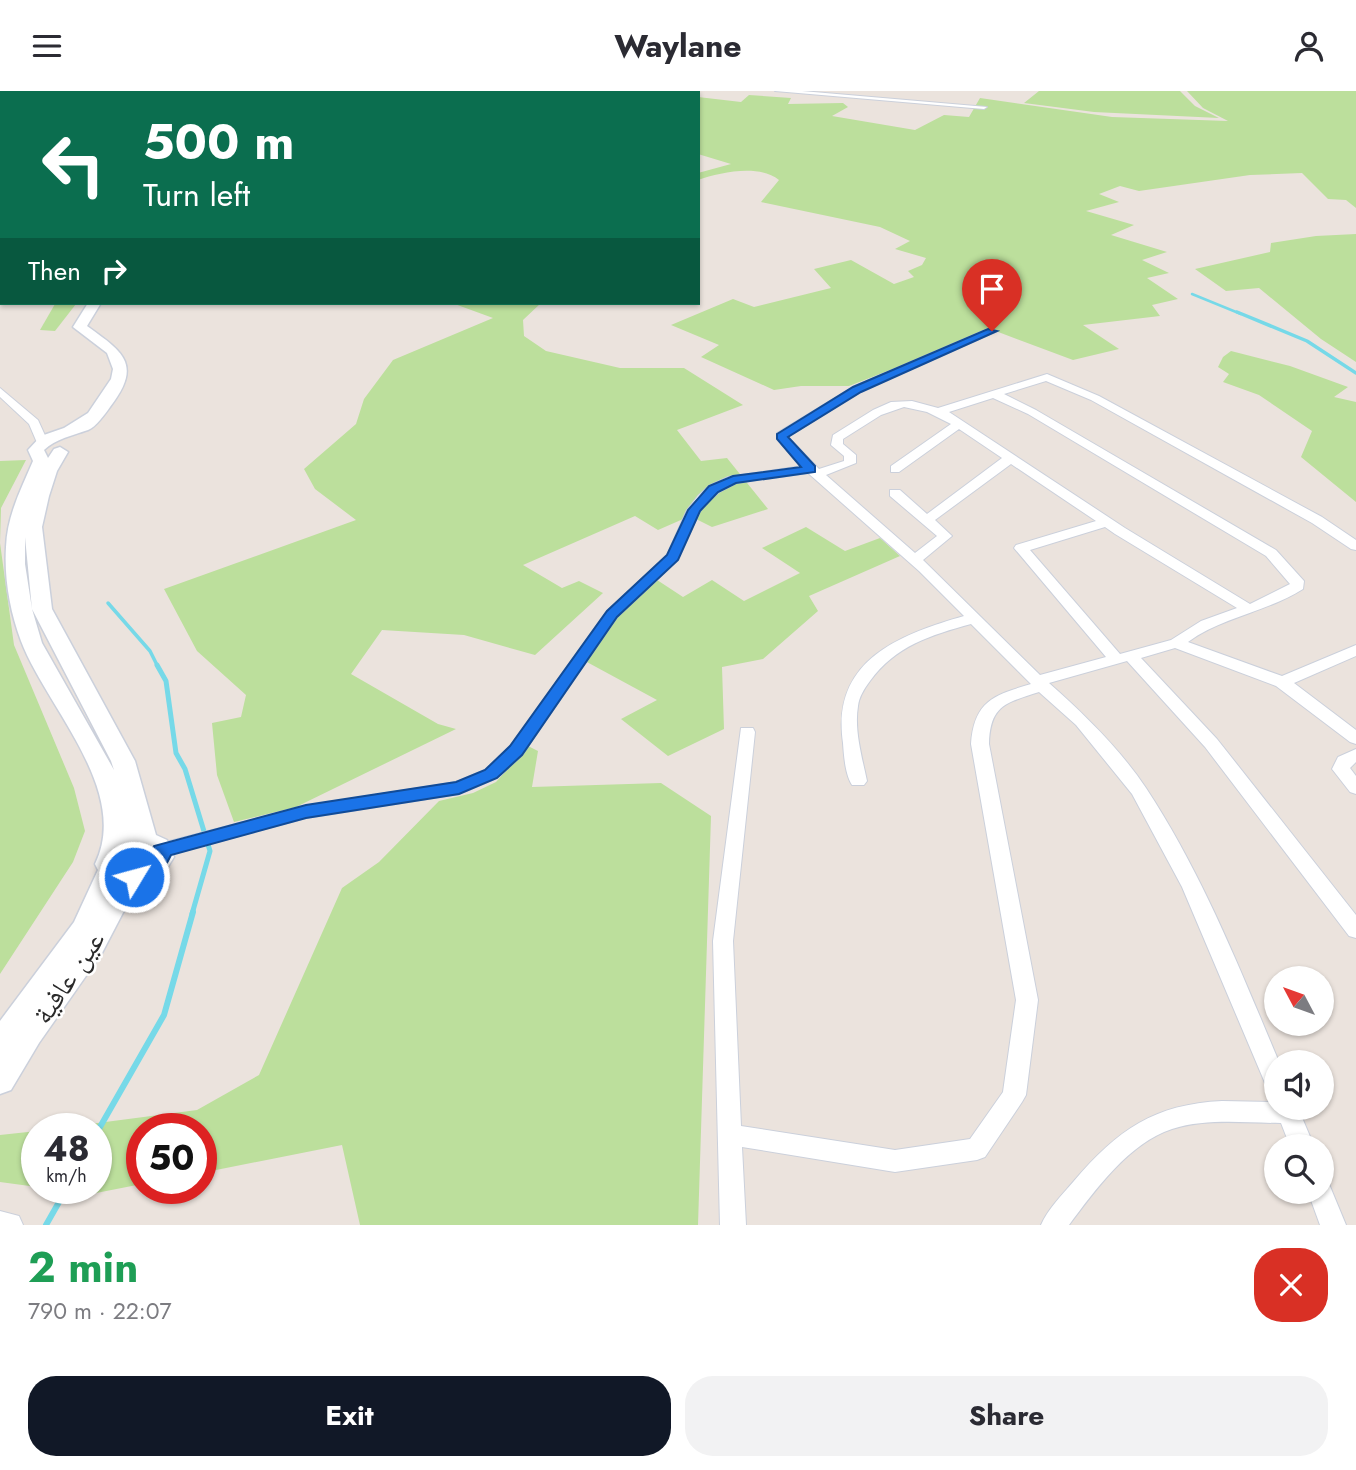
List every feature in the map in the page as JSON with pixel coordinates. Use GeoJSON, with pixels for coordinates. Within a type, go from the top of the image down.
{"type":"FeatureCollection","features":[{"type":"Feature","properties":{"kind":"main road"},"geometry":{"type":"LineString","coordinates":[[93,305],[80,327],[101,340],[121,362],[120,375],[108,400],[94,417],[57,442],[33,527],[42,609],[123,761],[132,803],[153,846]]}},
{"type":"Feature","properties":{"kind":"main road","name":"عين عافية"},"geometry":{"type":"LineString","coordinates":[[0,1044],[85,927],[112,862],[117,821],[113,797],[103,772],[33,643],[26,625],[16,562],[18,520],[41,461],[57,442]]}},
{"type":"Feature","properties":{"kind":"main road"},"geometry":{"type":"LineString","coordinates":[[139,875],[125,878],[112,862],[128,844],[153,846]]}},
{"type":"Feature","properties":{"kind":"main road","name":"عين عافية"},"geometry":{"type":"LineString","coordinates":[[0,1081],[29,1034],[92,945],[118,898],[139,875],[158,863],[153,846]]}},
{"type":"Feature","properties":{"kind":"street"},"geometry":{"type":"LineString","coordinates":[[151,91],[181,91]]}},
{"type":"Feature","properties":{"kind":"street"},"geometry":{"type":"LineString","coordinates":[[778,91],[984,107]]}},
{"type":"Feature","properties":{"kind":"street"},"geometry":{"type":"LineString","coordinates":[[852,95],[865,91]]}},
{"type":"Feature","properties":{"kind":"street"},"geometry":{"type":"LineString","coordinates":[[992,331],[857,389],[781,436],[813,472],[915,560],[1082,721],[1139,791],[1192,887],[1264,1053]]}},
{"type":"Feature","properties":{"kind":"street"},"geometry":{"type":"LineString","coordinates":[[937,412],[1047,377],[1095,398],[1317,520],[1356,547]]}},
{"type":"Feature","properties":{"kind":"street"},"geometry":{"type":"LineString","coordinates":[[0,391],[57,442]]}},
{"type":"Feature","properties":{"kind":"street"},"geometry":{"type":"LineString","coordinates":[[732,1135],[895,1161],[977,1149],[1014,1095],[1027,1000],[980,744],[979,727],[983,714],[994,702],[1040,683],[1176,643],[1198,627],[1281,597],[1298,586],[1297,581],[1271,553],[1032,412],[994,394]]}},
{"type":"Feature","properties":{"kind":"street"},"geometry":{"type":"LineString","coordinates":[[153,846],[306,812],[459,788],[491,774],[516,751],[612,614],[673,557],[694,510],[708,494],[733,480],[813,472],[850,463],[850,456],[837,445],[838,438],[890,405],[904,403],[937,412],[959,424],[1107,522],[1247,608]]}},
{"type":"Feature","properties":{"kind":"street"},"geometry":{"type":"LineString","coordinates":[[34,423],[57,442]]}},
{"type":"Feature","properties":{"kind":"street"},"geometry":{"type":"LineString","coordinates":[[895,468],[959,424]]}},
{"type":"Feature","properties":{"kind":"street"},"geometry":{"type":"LineString","coordinates":[[927,520],[1012,457]]}},
{"type":"Feature","properties":{"kind":"street"},"geometry":{"type":"LineString","coordinates":[[895,493],[946,536],[915,560]]}},
{"type":"Feature","properties":{"kind":"street"},"geometry":{"type":"LineString","coordinates":[[1107,522],[1021,548],[1124,658],[1211,743],[1356,930]]}},
{"type":"Feature","properties":{"kind":"street"},"geometry":{"type":"LineString","coordinates":[[858,781],[849,709],[853,695],[873,665],[883,654],[918,634],[975,618]]}},
{"type":"Feature","properties":{"kind":"street"},"geometry":{"type":"LineString","coordinates":[[1176,643],[1282,682],[1356,738]]}},
{"type":"Feature","properties":{"kind":"street"},"geometry":{"type":"LineString","coordinates":[[1282,682],[1356,650]]}},
{"type":"Feature","properties":{"kind":"street"},"geometry":{"type":"LineString","coordinates":[[733,1225],[732,1135],[723,941],[747,732]]}},
{"type":"Feature","properties":{"kind":"street"},"geometry":{"type":"LineString","coordinates":[[1356,755],[1344,761],[1341,769],[1356,788]]}},
{"type":"Feature","properties":{"kind":"street"},"geometry":{"type":"LineString","coordinates":[[1054,1225],[1070,1204],[1140,1133],[1161,1122],[1200,1114],[1264,1112]]}},
{"type":"Feature","properties":{"kind":"street"},"geometry":{"type":"LineString","coordinates":[[1325,1204],[1333,1225]]}},
{"type":"Feature","properties":{"kind":"street"},"geometry":{"type":"LineString","coordinates":[[0,1223],[10,1225]]}},
{"type":"Feature","properties":{"kind":"green space"},"geometry":{"type":"Polygon","coordinates":[[[1039,91],[1180,91],[1195,106],[1219,118],[1094,112],[1024,103],[1039,91]]]}},
{"type":"Feature","properties":{"kind":"green space"},"geometry":{"type":"Polygon","coordinates":[[[1187,91],[1356,91],[1356,208],[1346,200],[1328,199],[1302,173],[1250,175],[1139,191],[1120,186],[1099,194],[1119,202],[1086,211],[1134,225],[1111,235],[1167,252],[1142,260],[1169,273],[1147,278],[1178,299],[1152,305],[1160,316],[1083,325],[1119,349],[1073,360],[993,330],[849,386],[801,386],[774,390],[701,357],[719,345],[671,325],[733,299],[754,307],[831,288],[814,269],[851,260],[894,284],[914,277],[908,271],[922,265],[926,258],[895,249],[910,241],[880,227],[761,202],[779,180],[771,175],[740,171],[700,179],[700,172],[731,164],[700,155],[700,97],[741,102],[749,95],[791,98],[788,104],[843,103],[848,107],[832,116],[915,130],[944,115],[969,117],[980,98],[1112,117],[1228,121],[1203,108],[1187,91]]]}},
{"type":"Feature","properties":{"kind":"green space"},"geometry":{"type":"Polygon","coordinates":[[[1356,234],[1356,362],[1321,339],[1259,288],[1226,291],[1195,269],[1270,252],[1271,243],[1316,236],[1356,234]]]}},
{"type":"Feature","properties":{"kind":"green space"},"geometry":{"type":"Polygon","coordinates":[[[54,305],[75,305],[55,331],[40,330],[54,305]]]}},
{"type":"Feature","properties":{"kind":"green space"},"geometry":{"type":"Polygon","coordinates":[[[457,305],[539,305],[523,320],[524,336],[546,351],[620,368],[684,368],[743,405],[677,430],[701,461],[727,458],[768,509],[712,527],[690,516],[658,530],[635,516],[523,565],[562,588],[579,581],[603,593],[535,655],[464,635],[382,630],[351,674],[438,724],[456,729],[296,807],[234,822],[217,775],[212,723],[241,717],[246,695],[197,651],[164,589],[356,520],[315,489],[304,469],[356,424],[364,399],[393,360],[493,318],[457,305]]]}},
{"type":"Feature","properties":{"kind":"green space"},"geometry":{"type":"Polygon","coordinates":[[[1231,351],[1290,366],[1348,387],[1334,397],[1356,402],[1356,502],[1301,457],[1312,431],[1259,395],[1223,382],[1229,374],[1218,367],[1223,357],[1231,351]]]}},
{"type":"Feature","properties":{"kind":"green space"},"geometry":{"type":"Polygon","coordinates":[[[26,460],[1,508],[0,543],[0,461],[26,460]]]}},
{"type":"Feature","properties":{"kind":"green space"},"geometry":{"type":"Polygon","coordinates":[[[806,527],[845,551],[880,538],[900,556],[809,596],[818,611],[763,659],[722,667],[724,729],[668,756],[621,719],[657,700],[585,661],[591,646],[651,576],[683,597],[712,580],[744,601],[800,573],[762,548],[806,527]]]}},
{"type":"Feature","properties":{"kind":"green space"},"geometry":{"type":"Polygon","coordinates":[[[0,543],[14,645],[74,788],[85,831],[73,862],[0,974],[0,543]]]}},
{"type":"Feature","properties":{"kind":"green space"},"geometry":{"type":"Polygon","coordinates":[[[528,746],[538,751],[532,787],[661,783],[711,816],[698,1225],[360,1225],[342,1145],[217,1170],[217,1113],[174,1113],[197,1110],[259,1075],[342,888],[379,862],[439,801],[473,793],[496,782],[528,746]]]}},
{"type":"Feature","properties":{"kind":"green space"},"geometry":{"type":"Polygon","coordinates":[[[126,1119],[126,1187],[112,1190],[112,1121],[126,1119]]]}},
{"type":"Feature","properties":{"kind":"green space"},"geometry":{"type":"Polygon","coordinates":[[[21,1133],[21,1185],[0,1182],[0,1135],[21,1133]]]}},
{"type":"Feature","properties":{"kind":"waterway"},"geometry":{"type":"LineString","coordinates":[[1192,294],[1241,314]]}},
{"type":"Feature","properties":{"kind":"waterway"},"geometry":{"type":"LineString","coordinates":[[1237,312],[1307,341],[1356,373]]}},
{"type":"Feature","properties":{"kind":"waterway"},"geometry":{"type":"LineString","coordinates":[[108,603],[150,651],[157,665]]}},
{"type":"Feature","properties":{"kind":"waterway"},"geometry":{"type":"LineString","coordinates":[[157,665],[166,681],[176,753],[185,769],[210,851],[192,914]]}},
{"type":"Feature","properties":{"kind":"waterway"},"geometry":{"type":"LineString","coordinates":[[108,1113],[164,1015],[193,912]]}},
{"type":"Feature","properties":{"kind":"waterway"},"geometry":{"type":"LineString","coordinates":[[46,1225],[58,1204]]}},
{"type":"Feature","properties":{"kind":"route"},"geometry":{"type":"LineString","coordinates":[[134,877],[152,869],[158,863],[161,851],[306,812],[394,796],[459,788],[491,774],[516,751],[612,614],[673,557],[694,510],[714,489],[733,480],[811,469],[781,436],[857,389],[992,331]]}}]}
